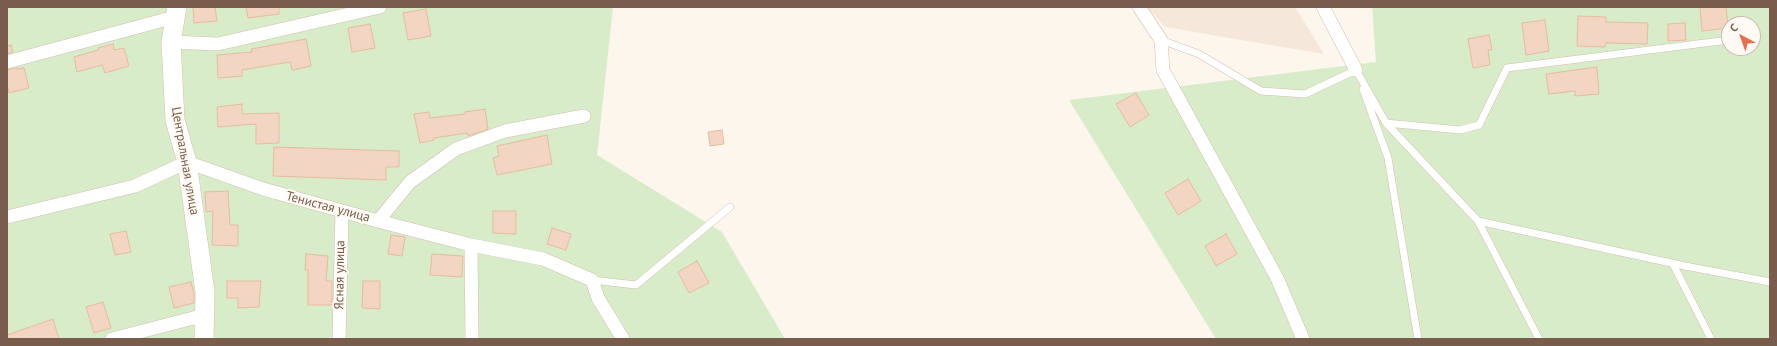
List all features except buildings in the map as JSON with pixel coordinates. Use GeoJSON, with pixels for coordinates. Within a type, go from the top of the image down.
{"type":"FeatureCollection","features":[{"type":"Feature","properties":{"kind":"main road","name":"Центральная улица"},"geometry":{"type":"LineString","coordinates":[[176,12],[171,42],[175,120],[187,162],[205,292],[204,339]]}},
{"type":"Feature","properties":{"kind":"street"},"geometry":{"type":"LineString","coordinates":[[171,42],[218,44],[380,7]]}},
{"type":"Feature","properties":{"kind":"street"},"geometry":{"type":"LineString","coordinates":[[1139,7],[1161,40],[1163,70],[1277,278],[1303,339]]}},
{"type":"Feature","properties":{"kind":"street"},"geometry":{"type":"LineString","coordinates":[[1323,7],[1356,70]]}},
{"type":"Feature","properties":{"kind":"street"},"geometry":{"type":"LineString","coordinates":[[7,62],[176,12]]}},
{"type":"Feature","properties":{"kind":"street"},"geometry":{"type":"LineString","coordinates":[[378,221],[410,182],[456,149],[505,131],[584,116]]}},
{"type":"Feature","properties":{"kind":"street"},"geometry":{"type":"LineString","coordinates":[[7,217],[135,186],[187,162]]}},
{"type":"Feature","properties":{"kind":"street","name":"Тенистая улица"},"geometry":{"type":"LineString","coordinates":[[187,162],[263,189],[378,221],[471,245],[543,260],[592,280]]}},
{"type":"Feature","properties":{"kind":"street","name":"Ясная улица"},"geometry":{"type":"LineString","coordinates":[[339,339],[342,211]]}},
{"type":"Feature","properties":{"kind":"street"},"geometry":{"type":"LineString","coordinates":[[471,245],[472,339]]}},
{"type":"Feature","properties":{"kind":"street"},"geometry":{"type":"LineString","coordinates":[[592,280],[598,298],[623,339]]}},
{"type":"Feature","properties":{"kind":"street"},"geometry":{"type":"LineString","coordinates":[[112,339],[205,315]]}},
{"type":"Feature","properties":{"kind":"lane"},"geometry":{"type":"LineString","coordinates":[[1161,40],[1199,54],[1261,91],[1305,94],[1356,70]]}},
{"type":"Feature","properties":{"kind":"lane"},"geometry":{"type":"LineString","coordinates":[[1386,123],[1460,130],[1479,124],[1508,68],[1721,41]]}},
{"type":"Feature","properties":{"kind":"lane"},"geometry":{"type":"LineString","coordinates":[[1356,70],[1386,123],[1478,221],[1539,339]]}},
{"type":"Feature","properties":{"kind":"lane"},"geometry":{"type":"LineString","coordinates":[[1356,70],[1388,158],[1418,339]]}},
{"type":"Feature","properties":{"kind":"lane"},"geometry":{"type":"LineString","coordinates":[[592,280],[636,285],[730,207]]}},
{"type":"Feature","properties":{"kind":"lane"},"geometry":{"type":"LineString","coordinates":[[1478,221],[1673,264],[1770,282]]}},
{"type":"Feature","properties":{"kind":"lane"},"geometry":{"type":"LineString","coordinates":[[1673,264],[1711,339]]}},
{"type":"Feature","properties":{"kind":"shaded area"},"geometry":{"type":"Polygon","coordinates":[[[1147,7],[1295,7],[1324,54],[1165,27],[1147,7]]]}},
{"type":"Feature","properties":{"kind":"green space"},"geometry":{"type":"Polygon","coordinates":[[[7,7],[613,7],[597,155],[722,232],[785,339],[7,339],[7,7]]]}},
{"type":"Feature","properties":{"kind":"green space"},"geometry":{"type":"Polygon","coordinates":[[[1372,7],[1770,7],[1770,339],[1216,339],[1069,100],[1376,62],[1372,7]]]}}]}
